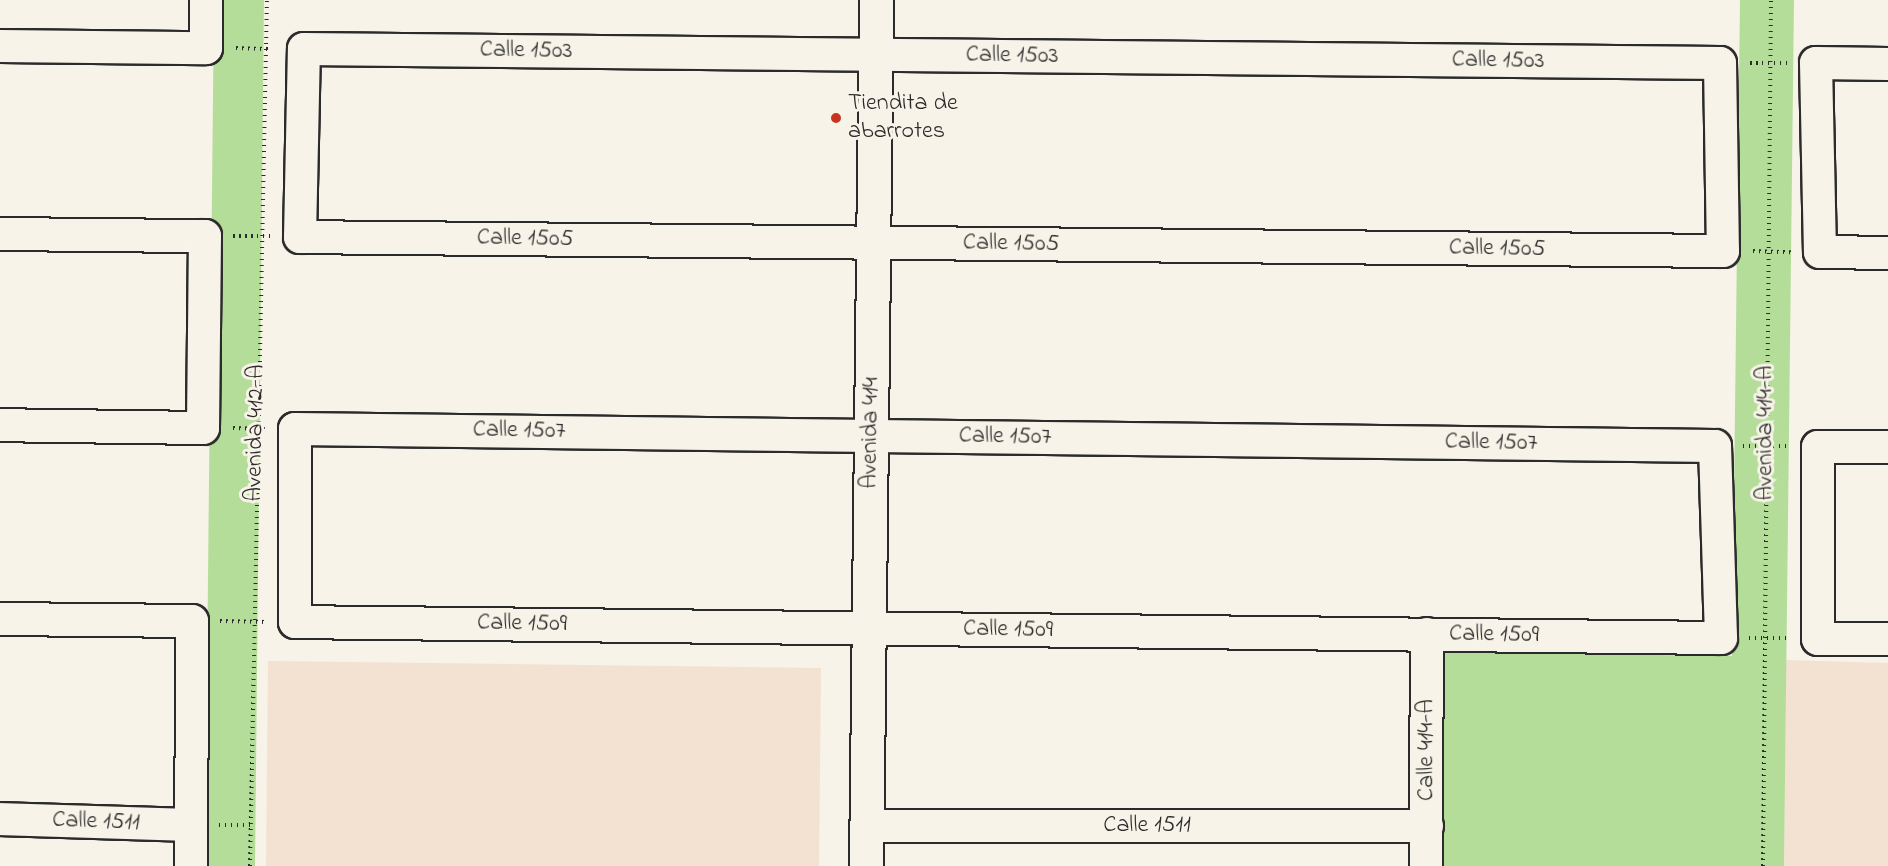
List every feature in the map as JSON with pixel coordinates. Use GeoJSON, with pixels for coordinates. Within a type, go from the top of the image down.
{"type":"FeatureCollection","features":[{"type":"Feature","properties":{"kind":"street"},"geometry":{"type":"LineString","coordinates":[[0,46],[206,48],[206,0]]}},
{"type":"Feature","properties":{"kind":"street","name":"Avenida 414"},"geometry":{"type":"LineString","coordinates":[[866,866],[876,0]]}},
{"type":"Feature","properties":{"kind":"street"},"geometry":{"type":"LineString","coordinates":[[300,237],[304,49]]}},
{"type":"Feature","properties":{"kind":"street","name":"Calle 1503"},"geometry":{"type":"LineString","coordinates":[[304,49],[1720,63]]}},
{"type":"Feature","properties":{"kind":"street"},"geometry":{"type":"LineString","coordinates":[[1720,63],[1723,251]]}},
{"type":"Feature","properties":{"kind":"street"},"geometry":{"type":"LineString","coordinates":[[1888,64],[1816,63],[1820,252],[1888,253]]}},
{"type":"Feature","properties":{"kind":"street"},"geometry":{"type":"LineString","coordinates":[[0,234],[205,236],[202,428],[0,425]]}},
{"type":"Feature","properties":{"kind":"street","name":"Calle 1505"},"geometry":{"type":"LineString","coordinates":[[300,237],[1723,251]]}},
{"type":"Feature","properties":{"kind":"street","name":"Calle 1507"},"geometry":{"type":"LineString","coordinates":[[295,429],[1715,446]]}},
{"type":"Feature","properties":{"kind":"street","name":"Avenida 412-A"},"geometry":{"type":"LineString","coordinates":[[295,429],[295,622]]}},
{"type":"Feature","properties":{"kind":"street","name":"Avenida 414-A"},"geometry":{"type":"LineString","coordinates":[[1715,446],[1721,638]]}},
{"type":"Feature","properties":{"kind":"street"},"geometry":{"type":"LineString","coordinates":[[1888,447],[1818,447],[1818,639],[1888,639]]}},
{"type":"Feature","properties":{"kind":"street"},"geometry":{"type":"LineString","coordinates":[[0,619],[192,621],[191,866]]}},
{"type":"Feature","properties":{"kind":"street","name":"Calle 1509"},"geometry":{"type":"LineString","coordinates":[[295,622],[1721,638]]}},
{"type":"Feature","properties":{"kind":"street","name":"Calle 414-A"},"geometry":{"type":"LineString","coordinates":[[1426,866],[1427,634]]}},
{"type":"Feature","properties":{"kind":"street","name":"Calle 1511"},"geometry":{"type":"LineString","coordinates":[[0,819],[191,825]]}},
{"type":"Feature","properties":{"kind":"street","name":"Calle 1511"},"geometry":{"type":"LineString","coordinates":[[866,826],[1427,826]]}},
{"type":"Feature","properties":{"kind":"path","name":"Avenida 412-A"},"geometry":{"type":"LineString","coordinates":[[250,866],[256,428],[267,0]]}},
{"type":"Feature","properties":{"kind":"path","name":"Avenida 414-A"},"geometry":{"type":"LineString","coordinates":[[1762,866],[1771,0]]}},
{"type":"Feature","properties":{"kind":"path"},"geometry":{"type":"LineString","coordinates":[[206,48],[304,49]]}},
{"type":"Feature","properties":{"kind":"path"},"geometry":{"type":"LineString","coordinates":[[1720,63],[1816,63]]}},
{"type":"Feature","properties":{"kind":"path"},"geometry":{"type":"LineString","coordinates":[[205,236],[300,237]]}},
{"type":"Feature","properties":{"kind":"path"},"geometry":{"type":"LineString","coordinates":[[1723,251],[1820,252]]}},
{"type":"Feature","properties":{"kind":"path"},"geometry":{"type":"LineString","coordinates":[[202,428],[295,429]]}},
{"type":"Feature","properties":{"kind":"path"},"geometry":{"type":"LineString","coordinates":[[1715,446],[1818,447]]}},
{"type":"Feature","properties":{"kind":"path"},"geometry":{"type":"LineString","coordinates":[[192,621],[295,622]]}},
{"type":"Feature","properties":{"kind":"path"},"geometry":{"type":"LineString","coordinates":[[1721,638],[1818,639]]}},
{"type":"Feature","properties":{"kind":"shaded area"},"geometry":{"type":"Polygon","coordinates":[[[1786,660],[1888,663],[1888,866],[1784,866],[1786,660]]]}},
{"type":"Feature","properties":{"kind":"shaded area"},"geometry":{"type":"Polygon","coordinates":[[[268,661],[821,668],[819,866],[266,866],[268,661]]]}},
{"type":"Feature","properties":{"kind":"green space"},"geometry":{"type":"Polygon","coordinates":[[[214,0],[264,0],[255,866],[205,866],[214,0]]]}},
{"type":"Feature","properties":{"kind":"green space"},"geometry":{"type":"Polygon","coordinates":[[[1740,0],[1794,0],[1784,866],[1438,866],[1441,652],[1732,656],[1740,0]]]}},
{"type":"Feature","properties":{"kind":"place","name":"Tiendita de abarrotes"},"geometry":{"type":"Point","coordinates":[836,118]}}]}
